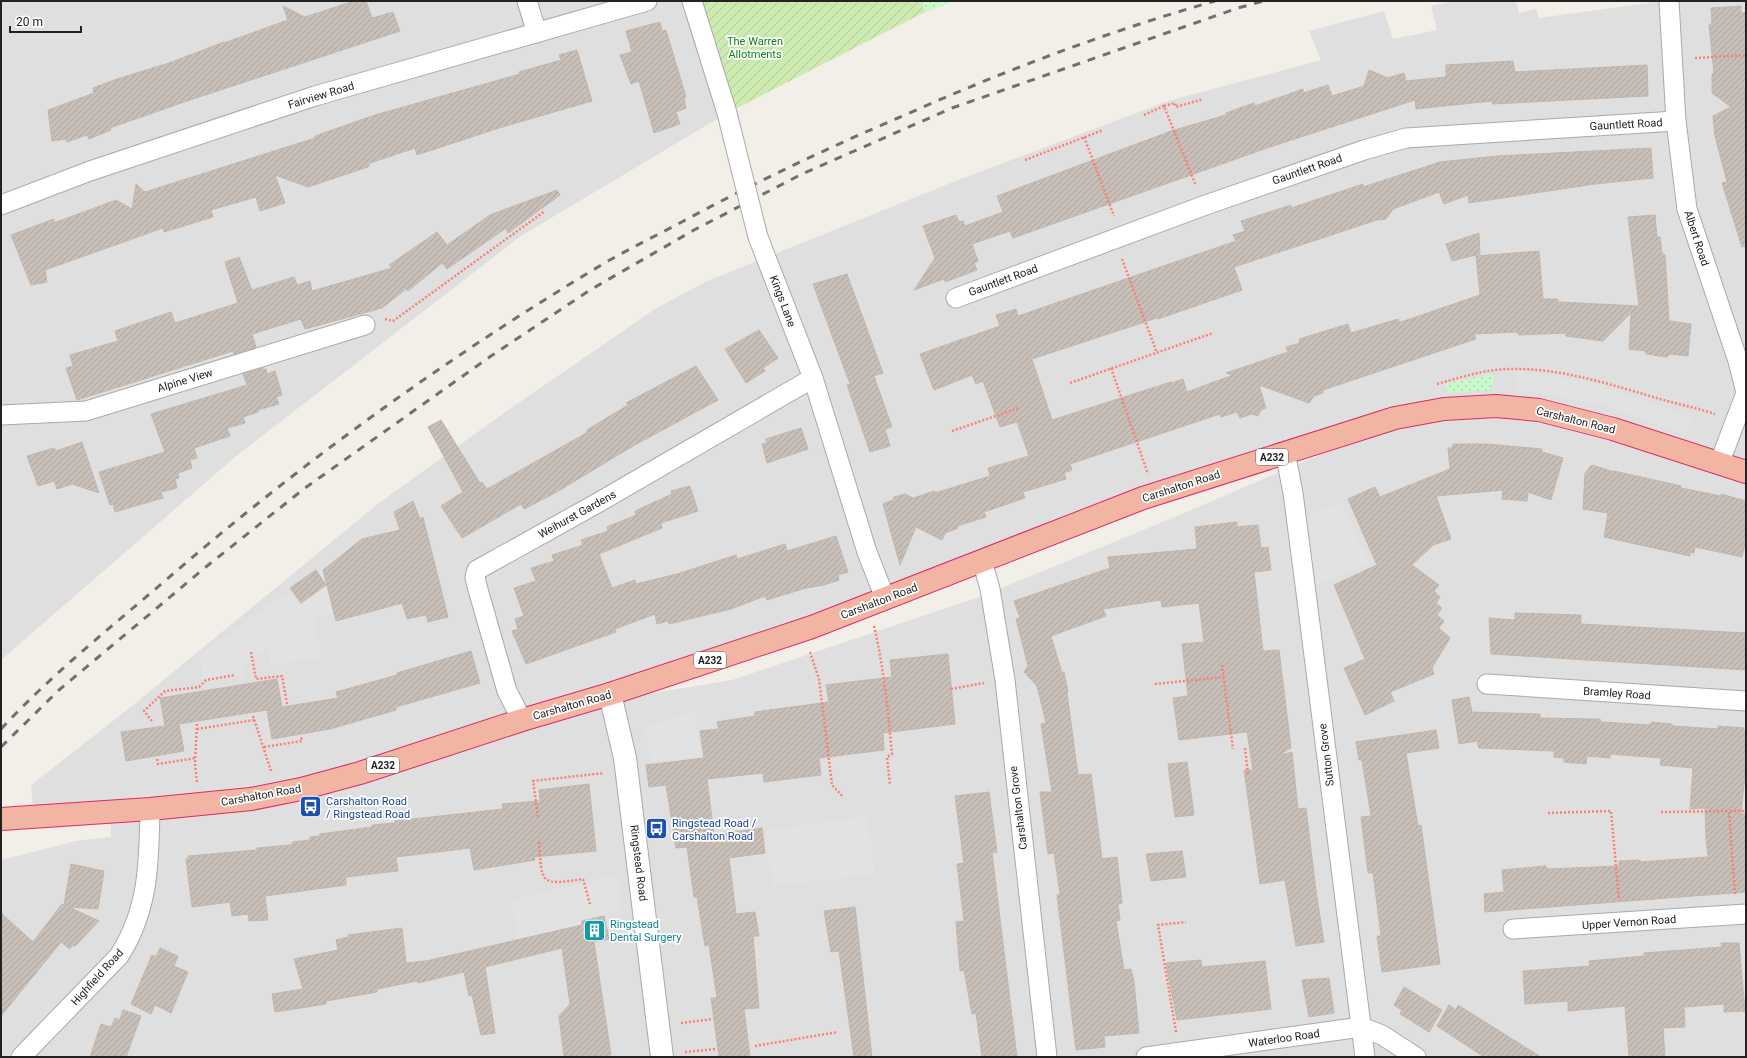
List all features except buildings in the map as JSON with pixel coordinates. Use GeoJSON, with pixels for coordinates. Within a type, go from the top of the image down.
{"type":"FeatureCollection","features":[{"type":"Feature","properties":{"kind":"highway","name":"Carshalton Road"},"geometry":{"type":"LineString","coordinates":[[1,819],[150,809],[251,799],[360,773],[522,720],[610,694],[812,627],[1155,494],[1395,418],[1444,409],[1496,406],[1539,410],[1613,429],[1746,472]]}},
{"type":"Feature","properties":{"kind":"street"},"geometry":{"type":"LineString","coordinates":[[527,1],[538,33]]}},
{"type":"Feature","properties":{"kind":"street","name":"Fairview Road"},"geometry":{"type":"LineString","coordinates":[[1,205],[90,171],[315,96],[647,1]]}},
{"type":"Feature","properties":{"kind":"street","name":"Kings Lane"},"geometry":{"type":"LineString","coordinates":[[692,1],[727,113],[758,237],[813,378],[867,552],[885,598]]}},
{"type":"Feature","properties":{"kind":"street","name":"Albert Road"},"geometry":{"type":"LineString","coordinates":[[1669,1],[1676,121],[1687,209],[1742,360],[1746,393],[1719,464]]}},
{"type":"Feature","properties":{"kind":"street","name":"Gauntlett Road"},"geometry":{"type":"LineString","coordinates":[[956,298],[1203,206],[1364,150],[1406,138],[1676,121]]}},
{"type":"Feature","properties":{"kind":"street","name":"Alpine View"},"geometry":{"type":"LineString","coordinates":[[1,415],[86,411],[365,325]]}},
{"type":"Feature","properties":{"kind":"street","name":"Weihurst Gardens"},"geometry":{"type":"LineString","coordinates":[[522,720],[507,691],[477,586],[475,577],[477,570],[813,378]]}},
{"type":"Feature","properties":{"kind":"street","name":"Sutton Grove"},"geometry":{"type":"LineString","coordinates":[[1284,452],[1293,493],[1365,1057]]}},
{"type":"Feature","properties":{"kind":"street","name":"Carshalton Grove"},"geometry":{"type":"LineString","coordinates":[[982,560],[990,589],[1004,680],[1047,1057]]}},
{"type":"Feature","properties":{"kind":"street","name":"Bramley Road"},"geometry":{"type":"LineString","coordinates":[[1487,684],[1746,701]]}},
{"type":"Feature","properties":{"kind":"street","name":"Ringstead Road"},"geometry":{"type":"LineString","coordinates":[[610,694],[627,770],[661,1056]]}},
{"type":"Feature","properties":{"kind":"street","name":"Highfield Road"},"geometry":{"type":"LineString","coordinates":[[21,1057],[118,956],[130,939],[138,920],[147,878],[150,809]]}},
{"type":"Feature","properties":{"kind":"street","name":"Upper Vernon Road"},"geometry":{"type":"LineString","coordinates":[[1513,929],[1741,914]]}},
{"type":"Feature","properties":{"kind":"street","name":"Waterloo Road"},"geometry":{"type":"LineString","coordinates":[[1146,1057],[1361,1027],[1382,1035],[1416,1057]]}},
{"type":"Feature","properties":{"kind":"path"},"geometry":{"type":"LineString","coordinates":[[1673,59],[1746,55]]}},
{"type":"Feature","properties":{"kind":"path"},"geometry":{"type":"LineString","coordinates":[[1144,114],[1175,103],[1176,106],[1203,99]]}},
{"type":"Feature","properties":{"kind":"path"},"geometry":{"type":"LineString","coordinates":[[1164,106],[1203,206]]}},
{"type":"Feature","properties":{"kind":"path"},"geometry":{"type":"LineString","coordinates":[[1025,160],[1102,130]]}},
{"type":"Feature","properties":{"kind":"path"},"geometry":{"type":"LineString","coordinates":[[1084,137],[1157,354]]}},
{"type":"Feature","properties":{"kind":"path"},"geometry":{"type":"LineString","coordinates":[[365,325],[363,320],[373,316],[393,321],[545,211]]}},
{"type":"Feature","properties":{"kind":"path"},"geometry":{"type":"LineString","coordinates":[[1070,383],[1111,368],[1157,354],[1213,333]]}},
{"type":"Feature","properties":{"kind":"path"},"geometry":{"type":"LineString","coordinates":[[1111,368],[1155,494]]}},
{"type":"Feature","properties":{"kind":"path"},"geometry":{"type":"LineString","coordinates":[[1437,384],[1473,373],[1510,369],[1535,369],[1577,376],[1736,421]]}},
{"type":"Feature","properties":{"kind":"path"},"geometry":{"type":"LineString","coordinates":[[952,432],[1018,408]]}},
{"type":"Feature","properties":{"kind":"path"},"geometry":{"type":"LineString","coordinates":[[873,622],[882,663],[887,700],[892,754],[887,757],[890,785]]}},
{"type":"Feature","properties":{"kind":"path"},"geometry":{"type":"LineString","coordinates":[[809,648],[819,679],[832,785],[842,797]]}},
{"type":"Feature","properties":{"kind":"path"},"geometry":{"type":"LineString","coordinates":[[251,652],[256,679],[282,676],[287,704]]}},
{"type":"Feature","properties":{"kind":"path"},"geometry":{"type":"LineString","coordinates":[[1222,665],[1233,749]]}},
{"type":"Feature","properties":{"kind":"path"},"geometry":{"type":"LineString","coordinates":[[152,721],[144,711],[165,691],[199,686],[206,680],[235,675]]}},
{"type":"Feature","properties":{"kind":"path"},"geometry":{"type":"LineString","coordinates":[[1155,684],[1224,677]]}},
{"type":"Feature","properties":{"kind":"path"},"geometry":{"type":"LineString","coordinates":[[950,689],[1004,680]]}},
{"type":"Feature","properties":{"kind":"path"},"geometry":{"type":"LineString","coordinates":[[253,716],[264,747],[275,794]]}},
{"type":"Feature","properties":{"kind":"path"},"geometry":{"type":"LineString","coordinates":[[197,729],[255,720]]}},
{"type":"Feature","properties":{"kind":"path"},"geometry":{"type":"LineString","coordinates":[[197,724],[196,776],[201,804]]}},
{"type":"Feature","properties":{"kind":"path"},"geometry":{"type":"LineString","coordinates":[[264,747],[302,741],[301,737]]}},
{"type":"Feature","properties":{"kind":"path"},"geometry":{"type":"LineString","coordinates":[[1245,748],[1248,774]]}},
{"type":"Feature","properties":{"kind":"path"},"geometry":{"type":"LineString","coordinates":[[157,759],[158,764],[196,758]]}},
{"type":"Feature","properties":{"kind":"path"},"geometry":{"type":"LineString","coordinates":[[538,817],[533,781],[627,770]]}},
{"type":"Feature","properties":{"kind":"path"},"geometry":{"type":"LineString","coordinates":[[1548,813],[1611,811],[1622,923]]}},
{"type":"Feature","properties":{"kind":"path"},"geometry":{"type":"LineString","coordinates":[[1661,812],[1746,811]]}},
{"type":"Feature","properties":{"kind":"path"},"geometry":{"type":"LineString","coordinates":[[1729,812],[1741,914]]}},
{"type":"Feature","properties":{"kind":"path"},"geometry":{"type":"LineString","coordinates":[[539,842],[541,873],[544,879],[551,882],[583,879],[590,904]]}},
{"type":"Feature","properties":{"kind":"path"},"geometry":{"type":"LineString","coordinates":[[1180,1052],[1158,925],[1186,922]]}},
{"type":"Feature","properties":{"kind":"path"},"geometry":{"type":"LineString","coordinates":[[657,1025],[712,1019]]}},
{"type":"Feature","properties":{"kind":"path"},"geometry":{"type":"LineString","coordinates":[[755,1046],[838,1032]]}},
{"type":"Feature","properties":{"kind":"path"},"geometry":{"type":"LineString","coordinates":[[661,1056],[716,1049]]}},
{"type":"Feature","properties":{"kind":"shaded area"},"geometry":{"type":"Polygon","coordinates":[[[1,1],[692,1],[727,113],[521,236],[235,457],[1,660],[1,1]]]}},
{"type":"Feature","properties":{"kind":"shaded area"},"geometry":{"type":"Polygon","coordinates":[[[1456,1],[1516,1],[1519,13],[1536,9],[1539,18],[1663,1],[1746,1],[1746,466],[1634,432],[1440,406],[815,616],[335,772],[253,792],[33,806],[31,785],[132,706],[379,503],[504,413],[655,309],[705,282],[958,180],[1168,101],[1321,60],[1309,31],[1384,11],[1393,39],[1437,30],[1431,6],[1456,1]]]}},
{"type":"Feature","properties":{"kind":"shaded area"},"geometry":{"type":"Polygon","coordinates":[[[1525,371],[1593,383],[1691,417],[1686,435],[1604,405],[1533,392],[1518,392],[1514,372],[1525,371]]]}},
{"type":"Feature","properties":{"kind":"shaded area"},"geometry":{"type":"Polygon","coordinates":[[[1497,416],[1573,422],[1746,477],[1746,1057],[1,1057],[1,860],[76,841],[111,837],[111,819],[201,810],[606,701],[732,680],[982,596],[1170,519],[1399,421],[1497,416]]]}},
{"type":"Feature","properties":{"kind":"shaded area"},"geometry":{"type":"Polygon","coordinates":[[[1342,502],[1369,564],[1313,586],[1305,516],[1342,502]]]}},
{"type":"Feature","properties":{"kind":"shaded area"},"geometry":{"type":"Polygon","coordinates":[[[341,555],[356,606],[313,618],[322,657],[271,665],[268,648],[243,667],[244,676],[204,681],[200,655],[289,591],[300,605],[328,586],[318,571],[341,555]]]}},
{"type":"Feature","properties":{"kind":"shaded area"},"geometry":{"type":"Polygon","coordinates":[[[695,710],[701,756],[651,762],[645,727],[695,710]]]}},
{"type":"Feature","properties":{"kind":"shaded area"},"geometry":{"type":"Polygon","coordinates":[[[867,816],[875,874],[773,886],[765,831],[867,816]]]}},
{"type":"Feature","properties":{"kind":"shaded area"},"geometry":{"type":"Polygon","coordinates":[[[618,875],[621,911],[580,920],[581,924],[517,939],[511,900],[618,875]]]}},
{"type":"Feature","properties":{"kind":"green space","name":"The Warren Allotments"},"geometry":{"type":"Polygon","coordinates":[[[692,1],[921,1],[925,12],[727,113],[692,1]]]}},
{"type":"Feature","properties":{"kind":"green space"},"geometry":{"type":"Polygon","coordinates":[[[921,1],[955,1],[925,12],[921,1]]]}},
{"type":"Feature","properties":{"kind":"green space"},"geometry":{"type":"Polygon","coordinates":[[[1495,374],[1490,390],[1449,393],[1444,384],[1495,374]]]}},
{"type":"Feature","properties":{"kind":"railway"},"geometry":{"type":"LineString","coordinates":[[1,729],[60,671],[102,634],[218,536],[325,451],[436,371],[492,333],[608,261],[732,195],[787,168],[937,101],[1054,54],[1134,26],[1215,1]]}},
{"type":"Feature","properties":{"kind":"railway"},"geometry":{"type":"LineString","coordinates":[[1,747],[59,690],[207,566],[305,488],[491,356],[590,290],[694,230],[802,174],[952,108],[1238,8],[1264,1]]}},
{"type":"Feature","properties":{"kind":"place","name":"Carshalton Road / Ringstead Road"},"geometry":{"type":"Point","coordinates":[310,807]}},
{"type":"Feature","properties":{"kind":"place","name":"Ringstead Road / Carshalton Road"},"geometry":{"type":"Point","coordinates":[657,829]}},
{"type":"Feature","properties":{"kind":"place","name":"Ringstead Dental Surgery"},"geometry":{"type":"Point","coordinates":[595,930]}}]}
